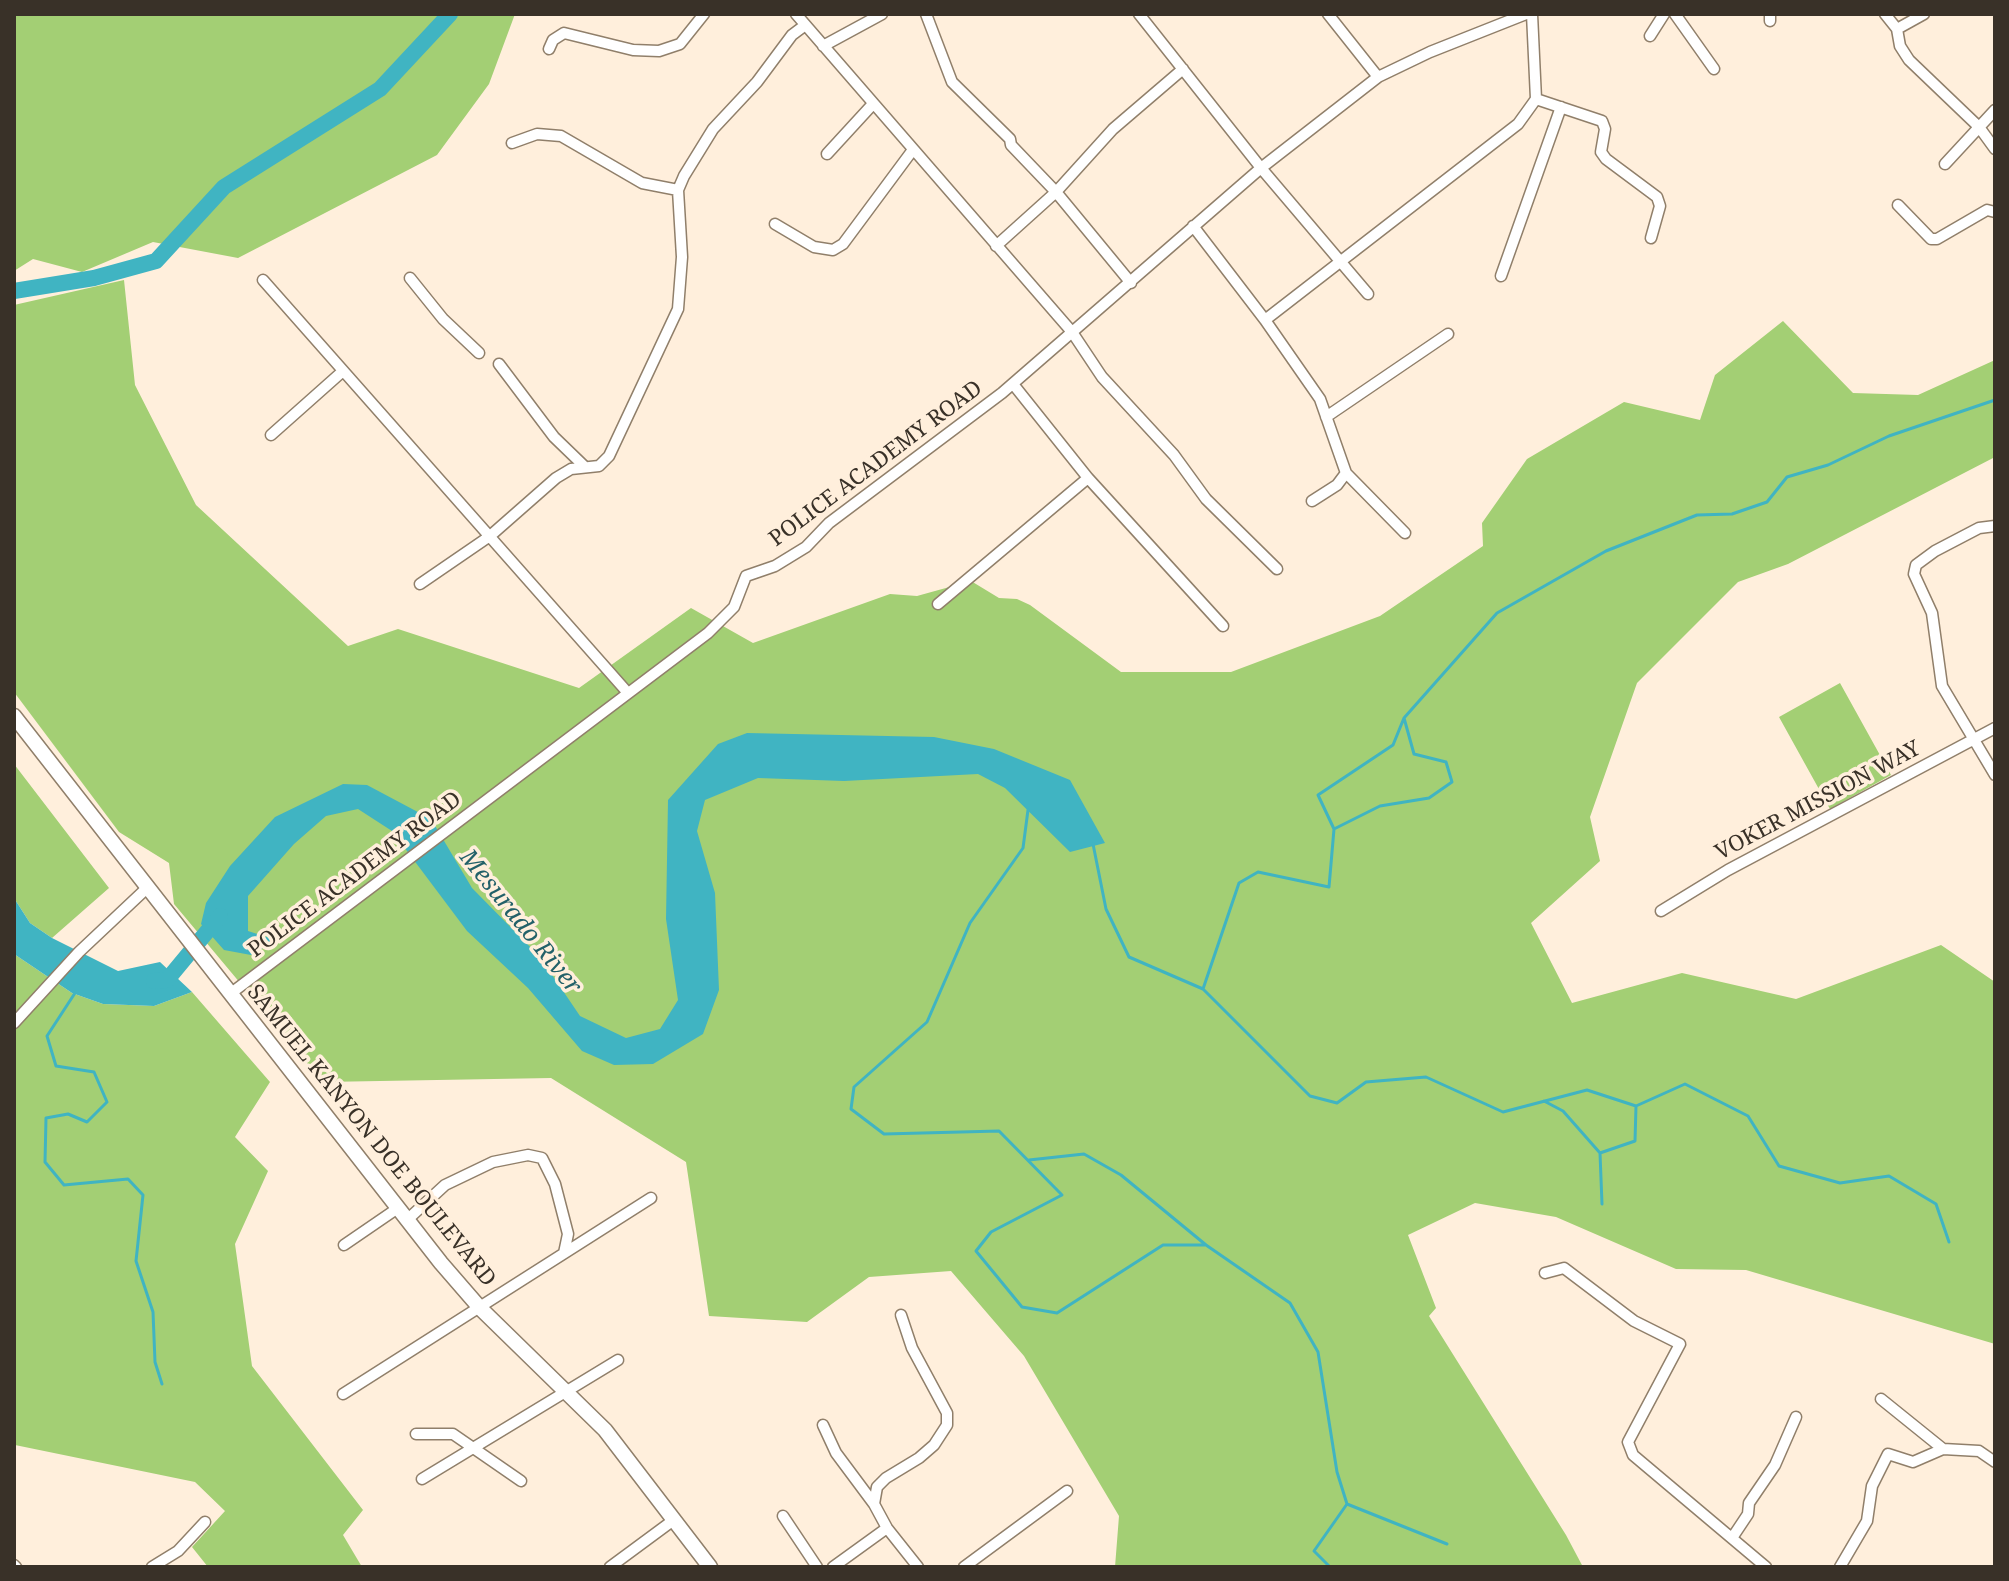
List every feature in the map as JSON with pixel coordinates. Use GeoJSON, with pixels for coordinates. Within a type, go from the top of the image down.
{"type":"FeatureCollection","features":[{"type":"Feature","properties":{"kind":"street"},"geometry":{"type":"LineString","coordinates":[[549,49],[553,40],[564,33],[633,50],[659,51],[680,44],[704,14]]}},
{"type":"Feature","properties":{"kind":"street"},"geometry":{"type":"LineString","coordinates":[[796,14],[1072,332],[1102,377],[1174,455],[1206,499],[1277,569]]}},
{"type":"Feature","properties":{"kind":"street"},"geometry":{"type":"LineString","coordinates":[[823,46],[882,14]]}},
{"type":"Feature","properties":{"kind":"street"},"geometry":{"type":"LineString","coordinates":[[926,14],[952,82],[976,103],[1056,192],[1131,283]]}},
{"type":"Feature","properties":{"kind":"street"},"geometry":{"type":"LineString","coordinates":[[1139,14],[1261,168],[1368,294]]}},
{"type":"Feature","properties":{"kind":"street"},"geometry":{"type":"LineString","coordinates":[[1328,14],[1378,77]]}},
{"type":"Feature","properties":{"kind":"street"},"geometry":{"type":"LineString","coordinates":[[1265,320],[1518,124],[1536,99],[1529,14]]}},
{"type":"Feature","properties":{"kind":"street","name":"POLICE ACADEMY ROAD"},"geometry":{"type":"LineString","coordinates":[[230,994],[447,832],[725,616],[734,607],[746,576],[775,566],[806,547],[829,523],[1013,384],[1261,168],[1378,77],[1430,52],[1529,14]]}},
{"type":"Feature","properties":{"kind":"street"},"geometry":{"type":"LineString","coordinates":[[1650,36],[1664,14]]}},
{"type":"Feature","properties":{"kind":"street"},"geometry":{"type":"LineString","coordinates":[[1675,14],[1714,69]]}},
{"type":"Feature","properties":{"kind":"street"},"geometry":{"type":"LineString","coordinates":[[1885,14],[1897,29],[1900,46],[1909,60],[1979,127],[1995,149]]}},
{"type":"Feature","properties":{"kind":"street"},"geometry":{"type":"LineString","coordinates":[[1897,29],[1924,14]]}},
{"type":"Feature","properties":{"kind":"street"},"geometry":{"type":"LineString","coordinates":[[420,584],[490,536],[556,478],[584,466],[599,466],[609,456],[678,309],[682,257],[678,190],[691,160],[792,35],[804,26]]}},
{"type":"Feature","properties":{"kind":"street"},"geometry":{"type":"LineString","coordinates":[[996,246],[1056,192],[1113,129],[1183,69]]}},
{"type":"Feature","properties":{"kind":"street"},"geometry":{"type":"LineString","coordinates":[[1536,99],[1602,121],[1605,129],[1601,152],[1606,159],[1657,197],[1660,206],[1651,238]]}},
{"type":"Feature","properties":{"kind":"street"},"geometry":{"type":"LineString","coordinates":[[827,154],[872,105]]}},
{"type":"Feature","properties":{"kind":"street"},"geometry":{"type":"LineString","coordinates":[[1501,276],[1561,107]]}},
{"type":"Feature","properties":{"kind":"street"},"geometry":{"type":"LineString","coordinates":[[1945,164],[1995,110]]}},
{"type":"Feature","properties":{"kind":"street"},"geometry":{"type":"LineString","coordinates":[[512,143],[537,134],[561,136],[642,183],[678,190]]}},
{"type":"Feature","properties":{"kind":"street"},"geometry":{"type":"LineString","coordinates":[[775,224],[814,247],[833,250],[843,244],[912,151]]}},
{"type":"Feature","properties":{"kind":"street"},"geometry":{"type":"LineString","coordinates":[[1898,205],[1931,239],[1937,239],[1987,210],[1995,212]]}},
{"type":"Feature","properties":{"kind":"street"},"geometry":{"type":"LineString","coordinates":[[1193,226],[1265,320],[1320,399],[1346,473],[1405,533]]}},
{"type":"Feature","properties":{"kind":"street"},"geometry":{"type":"LineString","coordinates":[[410,278],[443,319],[479,353]]}},
{"type":"Feature","properties":{"kind":"street"},"geometry":{"type":"LineString","coordinates":[[263,280],[628,693]]}},
{"type":"Feature","properties":{"kind":"street"},"geometry":{"type":"LineString","coordinates":[[1326,417],[1448,334]]}},
{"type":"Feature","properties":{"kind":"street"},"geometry":{"type":"LineString","coordinates":[[499,364],[554,437],[584,466]]}},
{"type":"Feature","properties":{"kind":"street"},"geometry":{"type":"LineString","coordinates":[[271,435],[343,371]]}},
{"type":"Feature","properties":{"kind":"street"},"geometry":{"type":"LineString","coordinates":[[1013,384],[1088,478],[1223,626]]}},
{"type":"Feature","properties":{"kind":"street"},"geometry":{"type":"LineString","coordinates":[[1312,501],[1337,485],[1346,473]]}},
{"type":"Feature","properties":{"kind":"street"},"geometry":{"type":"LineString","coordinates":[[938,604],[1088,478]]}},
{"type":"Feature","properties":{"kind":"street"},"geometry":{"type":"LineString","coordinates":[[1995,526],[1979,528],[1935,551],[1916,565],[1914,574],[1932,613],[1942,686],[1995,775]]}},
{"type":"Feature","properties":{"kind":"street","name":"SAMUEL KANYON DOE BOULEVARD"},"geometry":{"type":"LineString","coordinates":[[14,716],[402,1214],[480,1308],[605,1430],[710,1567]]}},
{"type":"Feature","properties":{"kind":"street","name":"VOKER MISSION WAY"},"geometry":{"type":"LineString","coordinates":[[1661,911],[1728,870],[1995,728]]}},
{"type":"Feature","properties":{"kind":"street"},"geometry":{"type":"LineString","coordinates":[[14,1023],[79,952],[148,887]]}},
{"type":"Feature","properties":{"kind":"street"},"geometry":{"type":"LineString","coordinates":[[344,1245],[402,1214],[445,1185],[493,1162],[528,1155],[542,1158],[555,1184],[568,1234],[564,1253]]}},
{"type":"Feature","properties":{"kind":"street"},"geometry":{"type":"LineString","coordinates":[[343,1394],[651,1198]]}},
{"type":"Feature","properties":{"kind":"street"},"geometry":{"type":"LineString","coordinates":[[1545,1273],[1564,1268],[1634,1321],[1680,1344],[1628,1442],[1633,1455],[1766,1567]]}},
{"type":"Feature","properties":{"kind":"street"},"geometry":{"type":"LineString","coordinates":[[874,1504],[877,1487],[934,1445],[947,1425],[947,1413],[912,1348],[901,1315]]}},
{"type":"Feature","properties":{"kind":"street"},"geometry":{"type":"LineString","coordinates":[[422,1479],[618,1360]]}},
{"type":"Feature","properties":{"kind":"street"},"geometry":{"type":"LineString","coordinates":[[1881,1399],[1943,1449]]}},
{"type":"Feature","properties":{"kind":"street"},"geometry":{"type":"LineString","coordinates":[[1732,1538],[1748,1514],[1749,1503],[1775,1465],[1796,1417]]}},
{"type":"Feature","properties":{"kind":"street"},"geometry":{"type":"LineString","coordinates":[[823,1425],[836,1453],[918,1567]]}},
{"type":"Feature","properties":{"kind":"street"},"geometry":{"type":"LineString","coordinates":[[416,1434],[453,1434],[521,1481]]}},
{"type":"Feature","properties":{"kind":"street"},"geometry":{"type":"LineString","coordinates":[[1840,1567],[1867,1521],[1872,1486],[1884,1457],[1890,1453],[1913,1462],[1943,1449],[1979,1451],[1995,1462]]}},
{"type":"Feature","properties":{"kind":"street"},"geometry":{"type":"LineString","coordinates":[[964,1567],[1067,1491]]}},
{"type":"Feature","properties":{"kind":"street"},"geometry":{"type":"LineString","coordinates":[[783,1516],[817,1567]]}},
{"type":"Feature","properties":{"kind":"street"},"geometry":{"type":"LineString","coordinates":[[610,1567],[675,1519]]}},
{"type":"Feature","properties":{"kind":"street"},"geometry":{"type":"LineString","coordinates":[[152,1567],[178,1551],[205,1522]]}},
{"type":"Feature","properties":{"kind":"street"},"geometry":{"type":"LineString","coordinates":[[833,1567],[887,1528]]}},
{"type":"Feature","properties":{"kind":"green space"},"geometry":{"type":"Polygon","coordinates":[[[14,14],[515,14],[489,84],[437,155],[238,258],[153,242],[82,272],[33,259],[14,271],[14,14]]]}},
{"type":"Feature","properties":{"kind":"green space"},"geometry":{"type":"Polygon","coordinates":[[[124,280],[135,385],[196,505],[348,646],[398,629],[579,688],[691,608],[753,643],[890,594],[917,596],[971,581],[999,598],[1017,599],[1030,605],[1121,672],[1231,672],[1380,616],[1483,546],[1482,523],[1527,459],[1624,402],[1700,420],[1715,375],[1783,321],[1853,393],[1918,395],[1995,360],[1995,457],[1788,564],[1738,582],[1637,683],[1590,817],[1600,861],[1531,923],[1572,1003],[1682,973],[1796,999],[1941,945],[1995,982],[1995,1344],[1746,1270],[1676,1269],[1556,1217],[1475,1203],[1408,1235],[1436,1308],[1429,1316],[1583,1567],[1115,1567],[1119,1516],[1024,1356],[951,1271],[869,1277],[807,1322],[709,1316],[686,1162],[551,1078],[323,1082],[174,904],[169,863],[119,832],[14,692],[14,305],[124,280]]]}},
{"type":"Feature","properties":{"kind":"green space"},"geometry":{"type":"Polygon","coordinates":[[[1840,683],[1891,775],[1830,809],[1779,717],[1840,683]]]}},
{"type":"Feature","properties":{"kind":"green space"},"geometry":{"type":"Polygon","coordinates":[[[14,764],[109,888],[52,938],[30,923],[14,898],[14,764]]]}},
{"type":"Feature","properties":{"kind":"green space"},"geometry":{"type":"Polygon","coordinates":[[[14,954],[72,993],[103,1004],[154,1006],[192,992],[270,1082],[235,1137],[268,1171],[235,1244],[252,1366],[363,1510],[343,1535],[362,1567],[208,1567],[192,1547],[225,1511],[195,1482],[15,1445],[14,954]]]}},
{"type":"Feature","properties":{"kind":"water"},"geometry":{"type":"Polygon","coordinates":[[[747,733],[934,737],[994,749],[1070,780],[1105,843],[1070,852],[1005,788],[978,774],[844,781],[758,778],[705,800],[697,831],[715,893],[719,990],[703,1034],[653,1064],[614,1065],[582,1051],[528,988],[467,931],[392,831],[358,809],[326,816],[294,844],[248,896],[248,931],[276,940],[251,955],[224,950],[201,924],[206,903],[230,866],[275,817],[343,784],[367,785],[431,819],[472,888],[540,957],[580,1016],[626,1038],[660,1029],[678,1000],[666,919],[668,800],[718,744],[747,733]]]}},
{"type":"Feature","properties":{"kind":"water"},"geometry":{"type":"Polygon","coordinates":[[[14,898],[30,923],[52,938],[118,971],[160,962],[192,992],[154,1006],[103,1004],[72,993],[14,954],[14,898]]]}},
{"type":"Feature","properties":{"kind":"waterway"},"geometry":{"type":"LineString","coordinates":[[14,291],[94,278],[156,261],[224,187],[380,89],[450,14]]}},
{"type":"Feature","properties":{"kind":"waterway"},"geometry":{"type":"LineString","coordinates":[[1203,989],[1239,883],[1258,872],[1329,887],[1334,829],[1318,795],[1393,745],[1404,718],[1497,613],[1606,551],[1697,515],[1732,514],[1767,502],[1787,477],[1828,465],[1889,436],[1995,400]]}},
{"type":"Feature","properties":{"kind":"waterway"},"geometry":{"type":"LineString","coordinates":[[1334,829],[1380,806],[1429,798],[1452,782],[1446,762],[1414,754],[1404,718]]}},
{"type":"Feature","properties":{"kind":"waterway"},"geometry":{"type":"LineString","coordinates":[[1028,810],[1023,848],[970,923],[927,1022],[854,1087],[851,1109],[884,1134],[999,1131],[1062,1195],[991,1232],[976,1251],[1022,1307],[1057,1313],[1163,1245],[1206,1245],[1290,1303],[1318,1352],[1337,1472],[1347,1504],[1447,1544]]}},
{"type":"Feature","properties":{"kind":"waterway"},"geometry":{"type":"LineString","coordinates":[[1093,844],[1106,909],[1129,957],[1203,989],[1310,1096],[1337,1103],[1366,1082],[1426,1077],[1503,1112],[1587,1090],[1636,1106],[1685,1084],[1748,1116],[1779,1166],[1840,1183],[1889,1176],[1936,1204],[1949,1242]]}},
{"type":"Feature","properties":{"kind":"waterway","name":"Mesurado River"},"geometry":{"type":"LineString","coordinates":[[154,981],[167,980],[220,916]]}},
{"type":"Feature","properties":{"kind":"waterway"},"geometry":{"type":"LineString","coordinates":[[75,993],[47,1036],[56,1066],[94,1072],[107,1102],[87,1122],[68,1114],[46,1118],[45,1162],[64,1185],[128,1179],[143,1195],[136,1261],[153,1312],[155,1362],[162,1384]]}},
{"type":"Feature","properties":{"kind":"waterway"},"geometry":{"type":"LineString","coordinates":[[1544,1101],[1563,1111],[1600,1153],[1602,1204]]}},
{"type":"Feature","properties":{"kind":"waterway"},"geometry":{"type":"LineString","coordinates":[[1600,1153],[1635,1141],[1636,1106]]}},
{"type":"Feature","properties":{"kind":"waterway"},"geometry":{"type":"LineString","coordinates":[[1029,1160],[1084,1154],[1121,1175],[1206,1245]]}},
{"type":"Feature","properties":{"kind":"waterway"},"geometry":{"type":"LineString","coordinates":[[1330,1567],[1314,1551],[1347,1504]]}}]}
